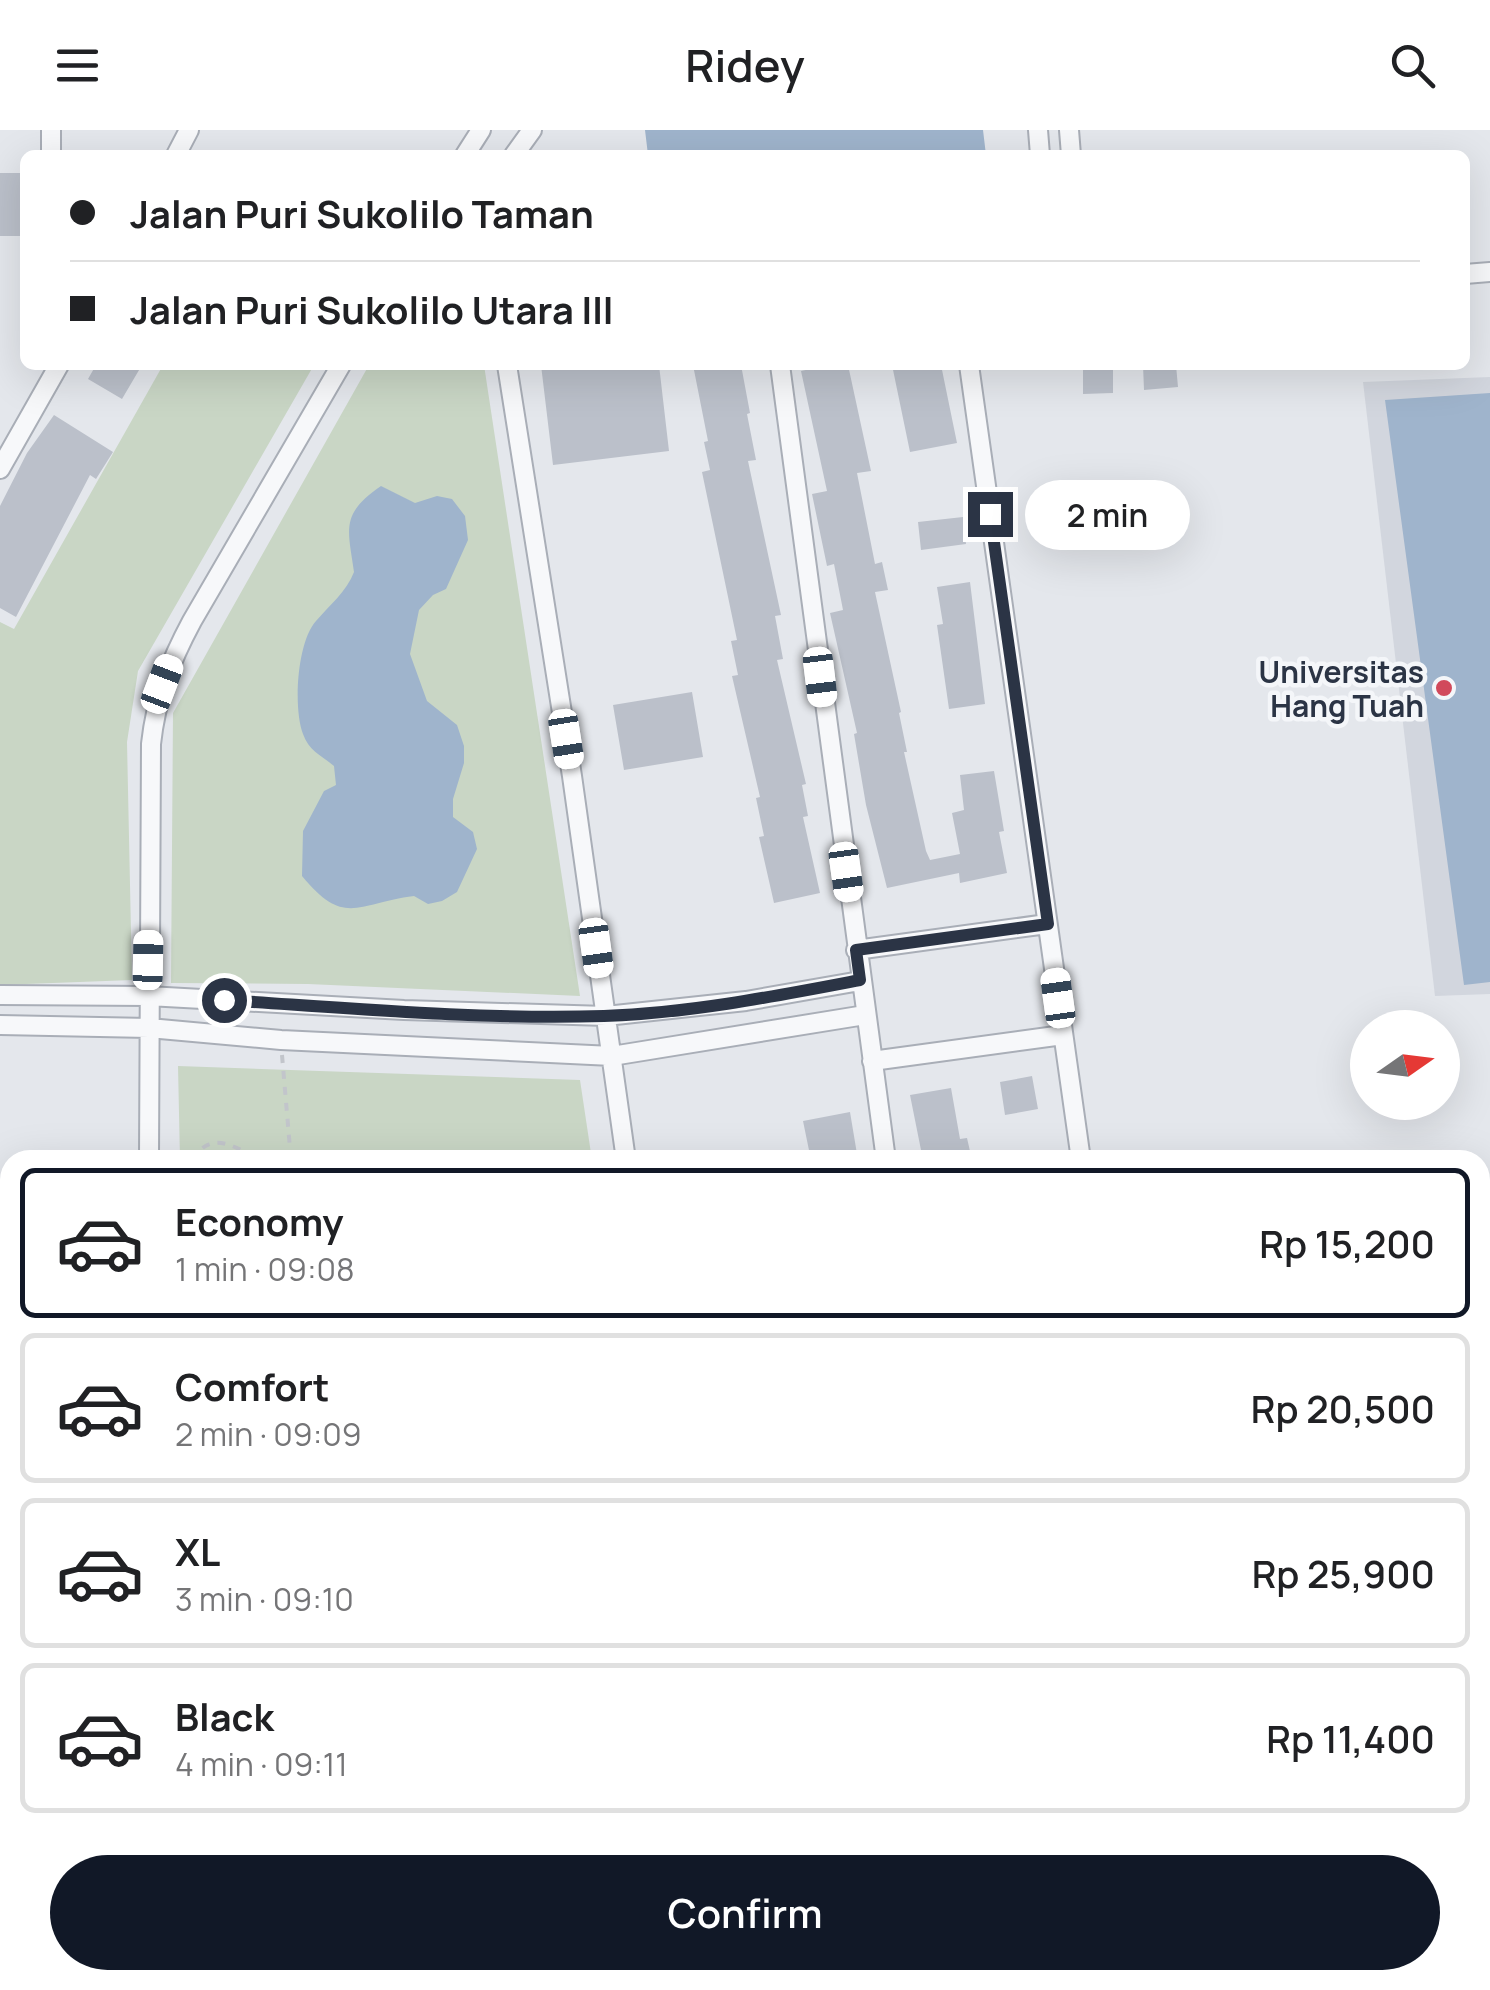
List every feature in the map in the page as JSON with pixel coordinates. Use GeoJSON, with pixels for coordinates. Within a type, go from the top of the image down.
{"type":"FeatureCollection","features":[{"type":"Feature","properties":{"kind":"street"},"geometry":{"type":"LineString","coordinates":[[0,469],[56,370]]}},
{"type":"Feature","properties":{"kind":"street"},"geometry":{"type":"LineString","coordinates":[[150,1150],[151,744],[162,684],[192,621],[338,370]]}},
{"type":"Feature","properties":{"kind":"street"},"geometry":{"type":"LineString","coordinates":[[508,370],[572,776],[625,1150]]}},
{"type":"Feature","properties":{"kind":"street"},"geometry":{"type":"LineString","coordinates":[[781,370],[885,1150]]}},
{"type":"Feature","properties":{"kind":"street"},"geometry":{"type":"LineString","coordinates":[[970,370],[1081,1150]]}},
{"type":"Feature","properties":{"kind":"street"},"geometry":{"type":"LineString","coordinates":[[856,950],[1048,924]]}},
{"type":"Feature","properties":{"kind":"street"},"geometry":{"type":"LineString","coordinates":[[0,995],[148,996],[606,1016],[722,1004],[860,980]]}},
{"type":"Feature","properties":{"kind":"street"},"geometry":{"type":"LineString","coordinates":[[40,1027],[42,996]]}},
{"type":"Feature","properties":{"kind":"street"},"geometry":{"type":"LineString","coordinates":[[722,1004],[726,1038]]}},
{"type":"Feature","properties":{"kind":"street"},"geometry":{"type":"LineString","coordinates":[[400,1046],[404,1010]]}},
{"type":"Feature","properties":{"kind":"street"},"geometry":{"type":"LineString","coordinates":[[0,1025],[150,1028],[281,1040],[612,1056],[865,1015]]}},
{"type":"Feature","properties":{"kind":"street"},"geometry":{"type":"LineString","coordinates":[[872,1061],[1064,1035]]}},
{"type":"Feature","properties":{"kind":"path"},"geometry":{"type":"LineString","coordinates":[[281,1040],[290,1150]]}},
{"type":"Feature","properties":{"kind":"path"},"geometry":{"type":"LineString","coordinates":[[200,1150],[214,1141],[240,1150]]}},
{"type":"Feature","properties":{"kind":"shaded area","name":"Universitas Hang Tuah"},"geometry":{"type":"Polygon","coordinates":[[[1490,377],[1490,994],[1435,996],[1363,382],[1490,377]]]}},
{"type":"Feature","properties":{"kind":"green space"},"geometry":{"type":"Polygon","coordinates":[[[160,370],[311,370],[138,671],[127,742],[132,980],[0,985],[0,622],[14,629],[160,370]]]}},
{"type":"Feature","properties":{"kind":"green space"},"geometry":{"type":"Polygon","coordinates":[[[366,370],[485,370],[580,996],[308,984],[171,983],[173,713],[366,370]]]}},
{"type":"Feature","properties":{"kind":"green space"},"geometry":{"type":"Polygon","coordinates":[[[178,1066],[580,1080],[590,1150],[180,1150],[178,1066]]]}},
{"type":"Feature","properties":{"kind":"water"},"geometry":{"type":"Polygon","coordinates":[[[645,130],[983,130],[985,150],[647,150],[645,130]]]}},
{"type":"Feature","properties":{"kind":"water","name":"Universitas Hang Tuah"},"geometry":{"type":"Polygon","coordinates":[[[1490,393],[1490,982],[1464,985],[1385,400],[1490,393]]]}},
{"type":"Feature","properties":{"kind":"water"},"geometry":{"type":"Polygon","coordinates":[[[381,486],[415,503],[437,496],[452,499],[465,516],[468,540],[446,589],[433,595],[419,610],[410,654],[427,701],[457,725],[464,746],[464,763],[453,799],[453,817],[473,832],[477,849],[457,892],[442,901],[428,904],[414,896],[353,908],[330,902],[302,876],[303,831],[324,791],[336,785],[334,766],[312,749],[303,734],[298,708],[299,676],[310,631],[354,572],[349,533],[353,514],[381,486]]]}},
{"type":"Feature","properties":{"kind":"building"},"geometry":{"type":"Polygon","coordinates":[[[0,173],[20,173],[20,236],[0,236],[0,173]]]}},
{"type":"Feature","properties":{"kind":"building"},"geometry":{"type":"Polygon","coordinates":[[[93,370],[139,370],[122,399],[88,379],[93,370]]]}},
{"type":"Feature","properties":{"kind":"building"},"geometry":{"type":"Polygon","coordinates":[[[542,370],[660,370],[669,451],[553,465],[542,370]]]}},
{"type":"Feature","properties":{"kind":"building"},"geometry":{"type":"Polygon","coordinates":[[[694,370],[742,370],[756,460],[748,461],[781,615],[775,616],[783,659],[777,660],[806,784],[802,785],[808,816],[803,817],[820,893],[774,903],[759,837],[764,836],[756,798],[760,797],[732,676],[738,675],[731,641],[737,640],[702,472],[710,470],[704,442],[708,441],[694,370]]]}},
{"type":"Feature","properties":{"kind":"building"},"geometry":{"type":"Polygon","coordinates":[[[849,370],[871,471],[857,473],[875,564],[882,562],[888,590],[875,592],[926,851],[930,860],[960,854],[952,813],[964,810],[960,775],[994,771],[1007,873],[960,883],[959,873],[887,888],[866,805],[854,734],[857,733],[830,613],[843,610],[834,564],[827,566],[812,494],[827,491],[801,371],[849,370]]]}},
{"type":"Feature","properties":{"kind":"building"},"geometry":{"type":"Polygon","coordinates":[[[893,370],[942,370],[957,443],[910,452],[893,370]]]}},
{"type":"Feature","properties":{"kind":"building"},"geometry":{"type":"Polygon","coordinates":[[[1083,370],[1113,370],[1113,393],[1083,394],[1083,370]]]}},
{"type":"Feature","properties":{"kind":"building"},"geometry":{"type":"Polygon","coordinates":[[[1143,370],[1176,370],[1178,387],[1144,390],[1143,370]]]}},
{"type":"Feature","properties":{"kind":"building"},"geometry":{"type":"Polygon","coordinates":[[[54,415],[113,452],[96,479],[90,475],[16,617],[0,608],[0,506],[27,453],[54,415]]]}},
{"type":"Feature","properties":{"kind":"building"},"geometry":{"type":"Polygon","coordinates":[[[963,517],[966,544],[921,550],[918,522],[963,517]]]}},
{"type":"Feature","properties":{"kind":"building"},"geometry":{"type":"Polygon","coordinates":[[[970,582],[985,704],[949,709],[937,625],[943,624],[937,587],[970,582]]]}},
{"type":"Feature","properties":{"kind":"building"},"geometry":{"type":"Polygon","coordinates":[[[692,692],[703,757],[624,770],[613,705],[692,692]]]}},
{"type":"Feature","properties":{"kind":"building"},"geometry":{"type":"Polygon","coordinates":[[[1032,1076],[1038,1109],[1005,1115],[1000,1082],[1032,1076]]]}},
{"type":"Feature","properties":{"kind":"building"},"geometry":{"type":"Polygon","coordinates":[[[951,1088],[960,1139],[967,1138],[970,1150],[921,1150],[910,1095],[951,1088]]]}},
{"type":"Feature","properties":{"kind":"building"},"geometry":{"type":"Polygon","coordinates":[[[850,1112],[856,1150],[809,1150],[803,1121],[850,1112]]]}},
{"type":"Feature","properties":{"kind":"place","name":"Universitas Hang Tuah"},"geometry":{"type":"Point","coordinates":[1444,688]}},
{"type":"Feature","properties":{"kind":"route"},"geometry":{"type":"LineString","coordinates":[[224,1000],[606,1016],[746,1002],[860,980],[856,950],[1048,924],[990,514]]}}]}
